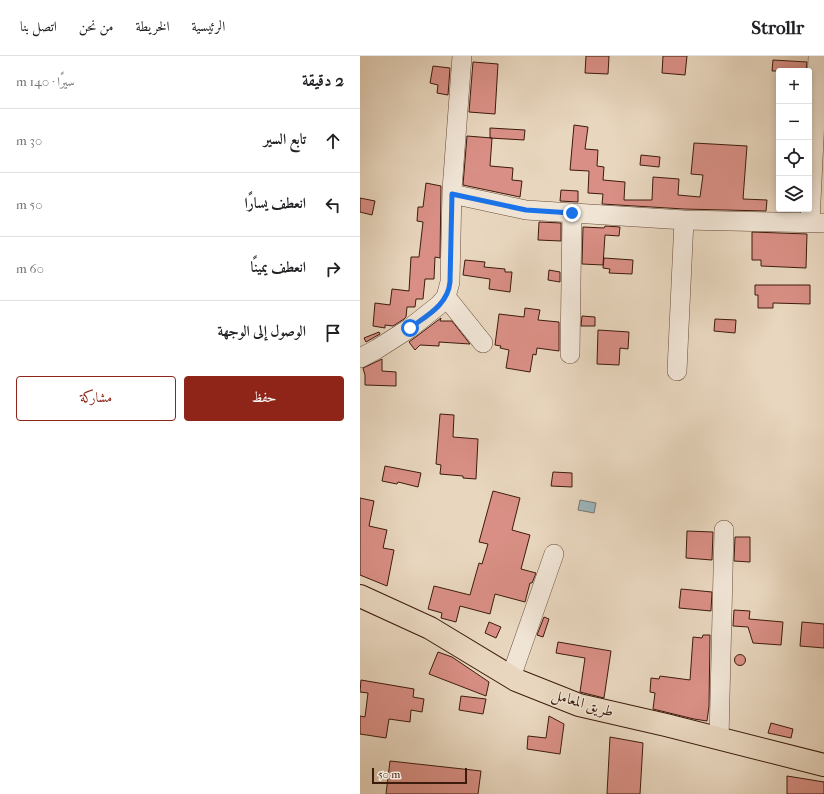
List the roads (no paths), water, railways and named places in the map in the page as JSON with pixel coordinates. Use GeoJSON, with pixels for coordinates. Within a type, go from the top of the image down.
{"type":"FeatureCollection","features":[{"type":"Feature","properties":{"kind":"main road","name":"طريق المعامل"},"geometry":{"type":"LineString","coordinates":[[360,596],[430,628],[516,680],[579,705],[666,725],[824,765]]}},
{"type":"Feature","properties":{"kind":"street"},"geometry":{"type":"LineString","coordinates":[[360,358],[410,328],[439,306],[446,297],[450,282],[452,194],[457,104],[462,56]]}},
{"type":"Feature","properties":{"kind":"street"},"geometry":{"type":"LineString","coordinates":[[452,194],[526,210],[684,220],[817,222],[818,57]]}},
{"type":"Feature","properties":{"kind":"street"},"geometry":{"type":"LineString","coordinates":[[570,354],[572,213]]}},
{"type":"Feature","properties":{"kind":"street"},"geometry":{"type":"LineString","coordinates":[[676,371],[684,220]]}},
{"type":"Feature","properties":{"kind":"street"},"geometry":{"type":"LineString","coordinates":[[446,297],[483,343]]}},
{"type":"Feature","properties":{"kind":"street"},"geometry":{"type":"LineString","coordinates":[[719,739],[724,530]]}},
{"type":"Feature","properties":{"kind":"street"},"geometry":{"type":"LineString","coordinates":[[511,677],[554,554]]}},
{"type":"Feature","properties":{"kind":"water"},"geometry":{"type":"Polygon","coordinates":[[[580,500],[596,503],[594,513],[578,510],[580,500]]]}}]}
